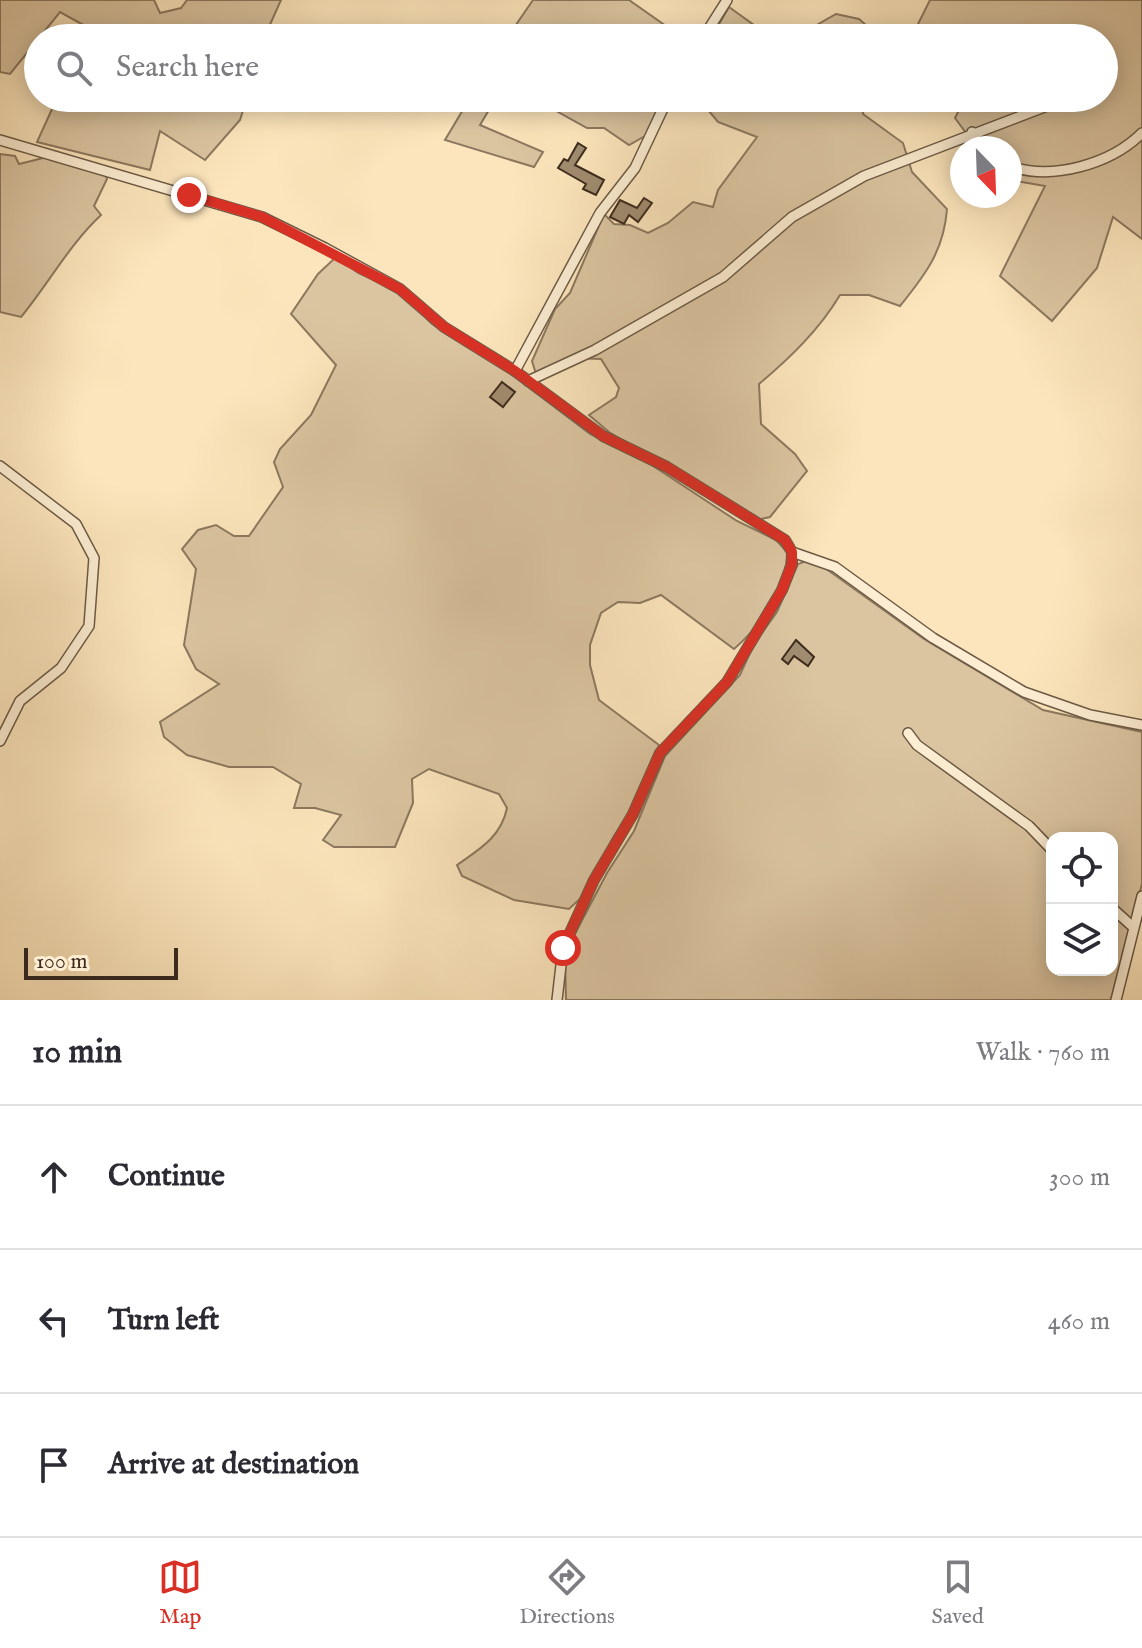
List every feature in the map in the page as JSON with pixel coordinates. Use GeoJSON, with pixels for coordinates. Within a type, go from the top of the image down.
{"type":"FeatureCollection","features":[{"type":"Feature","properties":{"kind":"street"},"geometry":{"type":"LineString","coordinates":[[712,24],[727,0]]}},
{"type":"Feature","properties":{"kind":"street"},"geometry":{"type":"LineString","coordinates":[[515,371],[600,213],[635,168],[661,112]]}},
{"type":"Feature","properties":{"kind":"street"},"geometry":{"type":"LineString","coordinates":[[528,381],[595,350],[723,277],[816,201],[864,176],[1028,112]]}},
{"type":"Feature","properties":{"kind":"street"},"geometry":{"type":"LineString","coordinates":[[972,132],[974,136]]}},
{"type":"Feature","properties":{"kind":"street"},"geometry":{"type":"LineString","coordinates":[[1022,167],[1056,171],[1102,160],[1142,133]]}},
{"type":"Feature","properties":{"kind":"street"},"geometry":{"type":"LineString","coordinates":[[0,140],[262,217],[400,289],[444,327],[515,371],[603,436],[667,467],[785,540],[792,552],[792,564],[782,590],[727,682],[660,753],[633,814],[594,880],[563,948],[557,1000]]}},
{"type":"Feature","properties":{"kind":"street"},"geometry":{"type":"LineString","coordinates":[[0,466],[76,524],[94,558],[89,626],[61,668],[20,701],[0,741]]}},
{"type":"Feature","properties":{"kind":"street"},"geometry":{"type":"LineString","coordinates":[[792,552],[835,567],[933,638],[1024,692],[1090,715],[1142,725]]}},
{"type":"Feature","properties":{"kind":"street"},"geometry":{"type":"LineString","coordinates":[[908,733],[917,745],[1029,826],[1046,844]]}},
{"type":"Feature","properties":{"kind":"street"},"geometry":{"type":"LineString","coordinates":[[1116,1000],[1142,896]]}},
{"type":"Feature","properties":{"kind":"street"},"geometry":{"type":"LineString","coordinates":[[1118,913],[1133,927]]}},
{"type":"Feature","properties":{"kind":"shaded area"},"geometry":{"type":"Polygon","coordinates":[[[0,0],[154,0],[160,13],[181,8],[187,0],[281,0],[270,24],[82,24],[60,12],[50,24],[24,24],[24,57],[10,74],[0,72],[0,0]]]}},
{"type":"Feature","properties":{"kind":"shaded area"},"geometry":{"type":"Polygon","coordinates":[[[533,0],[629,0],[663,24],[517,24],[533,0]]]}},
{"type":"Feature","properties":{"kind":"shaded area"},"geometry":{"type":"Polygon","coordinates":[[[930,0],[1142,0],[1142,239],[1113,217],[1097,268],[1052,321],[1000,276],[1045,186],[1022,182],[1022,136],[968,136],[955,118],[958,112],[1118,112],[1118,24],[918,24],[930,0]]]}},
{"type":"Feature","properties":{"kind":"shaded area"},"geometry":{"type":"Polygon","coordinates":[[[729,7],[753,24],[719,24],[729,7]]]}},
{"type":"Feature","properties":{"kind":"shaded area"},"geometry":{"type":"Polygon","coordinates":[[[836,14],[859,19],[865,24],[818,24],[836,14]]]}},
{"type":"Feature","properties":{"kind":"shaded area"},"geometry":{"type":"Polygon","coordinates":[[[51,112],[243,112],[240,120],[205,160],[160,131],[150,170],[37,142],[51,112]]]}},
{"type":"Feature","properties":{"kind":"shaded area"},"geometry":{"type":"Polygon","coordinates":[[[462,112],[488,112],[480,125],[543,152],[534,167],[445,140],[462,112]]]}},
{"type":"Feature","properties":{"kind":"shaded area"},"geometry":{"type":"Polygon","coordinates":[[[558,112],[658,112],[645,136],[629,145],[604,128],[587,128],[558,112]]]}},
{"type":"Feature","properties":{"kind":"shaded area"},"geometry":{"type":"Polygon","coordinates":[[[710,112],[863,112],[903,143],[912,172],[947,209],[938,249],[900,306],[869,295],[840,295],[803,343],[759,384],[761,424],[795,454],[807,471],[770,517],[757,520],[609,432],[589,415],[616,397],[619,388],[601,359],[572,358],[536,374],[532,361],[555,309],[570,293],[604,214],[614,224],[630,225],[648,233],[668,223],[693,202],[713,207],[718,190],[757,137],[718,122],[710,112]]]}},
{"type":"Feature","properties":{"kind":"shaded area"},"geometry":{"type":"Polygon","coordinates":[[[0,154],[15,156],[19,164],[47,157],[105,174],[107,179],[94,206],[101,215],[79,239],[21,317],[0,312],[0,154]]]}},
{"type":"Feature","properties":{"kind":"shaded area"},"geometry":{"type":"Polygon","coordinates":[[[336,257],[358,273],[400,292],[432,324],[507,371],[590,434],[644,460],[737,521],[776,540],[787,552],[782,579],[770,605],[734,649],[661,595],[640,603],[618,602],[601,613],[590,645],[590,665],[599,700],[659,745],[630,814],[614,836],[582,897],[569,909],[514,900],[462,876],[457,865],[495,835],[500,827],[507,808],[499,794],[429,769],[412,779],[413,803],[395,847],[334,847],[323,840],[341,815],[315,808],[294,808],[301,784],[273,767],[229,767],[187,755],[164,737],[160,722],[219,684],[196,669],[184,645],[196,569],[182,549],[198,530],[216,525],[234,536],[249,536],[283,487],[274,462],[280,449],[311,415],[336,365],[291,314],[318,274],[336,257]]]}},
{"type":"Feature","properties":{"kind":"shaded area"},"geometry":{"type":"Polygon","coordinates":[[[809,560],[825,568],[924,639],[1043,710],[1142,732],[1142,884],[1118,974],[1118,832],[1046,832],[1046,976],[1117,976],[1111,1000],[566,1000],[565,960],[570,943],[607,873],[634,831],[665,756],[740,675],[754,644],[777,612],[798,564],[809,560]]]}},
{"type":"Feature","properties":{"kind":"building"},"geometry":{"type":"Polygon","coordinates":[[[578,143],[586,148],[575,165],[604,180],[596,195],[583,189],[586,184],[558,168],[564,159],[568,161],[578,143]]]}},
{"type":"Feature","properties":{"kind":"building"},"geometry":{"type":"Polygon","coordinates":[[[644,198],[652,203],[638,222],[629,215],[624,224],[610,217],[620,200],[637,208],[644,198]]]}},
{"type":"Feature","properties":{"kind":"building"},"geometry":{"type":"Polygon","coordinates":[[[502,382],[515,392],[503,407],[490,397],[502,382]]]}},
{"type":"Feature","properties":{"kind":"building"},"geometry":{"type":"Polygon","coordinates":[[[796,640],[814,657],[808,666],[794,656],[788,664],[782,659],[796,640]]]}},
{"type":"Feature","properties":{"kind":"route"},"geometry":{"type":"LineString","coordinates":[[189,195],[262,217],[400,289],[444,327],[515,371],[603,436],[667,467],[785,540],[792,552],[792,564],[782,590],[727,682],[660,753],[633,814],[594,880],[563,948]]}}]}
